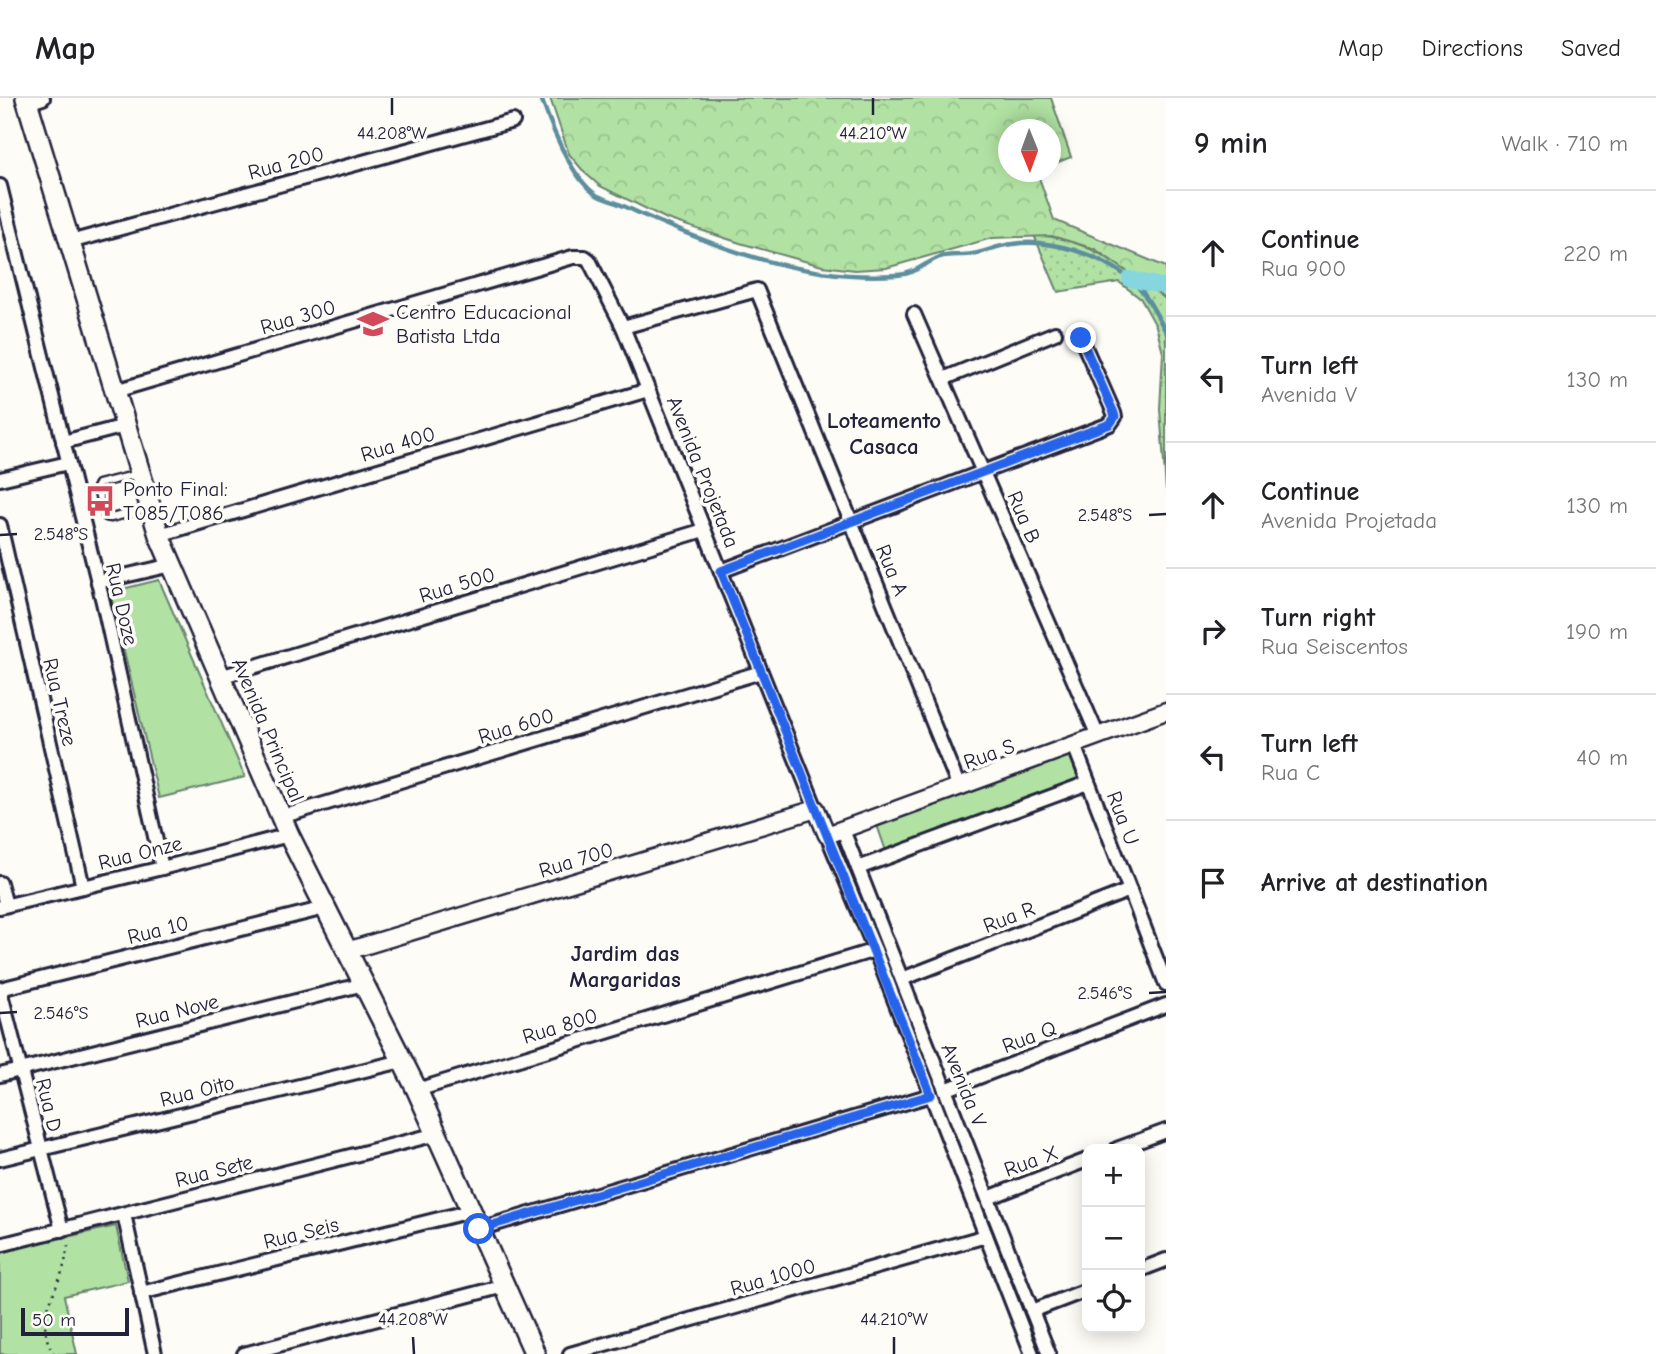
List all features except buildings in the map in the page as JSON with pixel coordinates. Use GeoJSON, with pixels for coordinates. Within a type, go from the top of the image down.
{"type":"FeatureCollection","features":[{"type":"Feature","properties":{"kind":"main road","name":"Avenida Principal"},"geometry":{"type":"LineString","coordinates":[[32,100],[69,242],[159,535],[285,826],[417,1090],[535,1354]]}},
{"type":"Feature","properties":{"kind":"street","name":"Rua 200"},"geometry":{"type":"LineString","coordinates":[[69,242],[513,121]]}},
{"type":"Feature","properties":{"kind":"street","name":"Rua Doze"},"geometry":{"type":"LineString","coordinates":[[0,186],[98,582],[162,868]]}},
{"type":"Feature","properties":{"kind":"street","name":"Rua 300"},"geometry":{"type":"LineString","coordinates":[[115,391],[573,257]]}},
{"type":"Feature","properties":{"kind":"street","name":"Avenida Projetada"},"geometry":{"type":"LineString","coordinates":[[573,257],[585,257],[589,260],[623,327],[827,835]]}},
{"type":"Feature","properties":{"kind":"street","name":"Rua A"},"geometry":{"type":"LineString","coordinates":[[623,327],[757,290],[959,787]]}},
{"type":"Feature","properties":{"kind":"street","name":"Rua B"},"geometry":{"type":"LineString","coordinates":[[914,314],[1098,736]]}},
{"type":"Feature","properties":{"kind":"street"},"geometry":{"type":"LineString","coordinates":[[943,379],[1055,333]]}},
{"type":"Feature","properties":{"kind":"street"},"geometry":{"type":"LineString","coordinates":[[721,571],[1110,424],[1115,417],[1114,413],[1081,338]]}},
{"type":"Feature","properties":{"kind":"street","name":"Rua 400"},"geometry":{"type":"LineString","coordinates":[[159,535],[648,390]]}},
{"type":"Feature","properties":{"kind":"street"},"geometry":{"type":"LineString","coordinates":[[63,442],[125,426]]}},
{"type":"Feature","properties":{"kind":"street"},"geometry":{"type":"LineString","coordinates":[[0,479],[68,463]]}},
{"type":"Feature","properties":{"kind":"street","name":"Rua Treze"},"geometry":{"type":"LineString","coordinates":[[0,525],[83,887]]}},
{"type":"Feature","properties":{"kind":"street","name":"Rua 500"},"geometry":{"type":"LineString","coordinates":[[220,677],[704,530]]}},
{"type":"Feature","properties":{"kind":"street"},"geometry":{"type":"LineString","coordinates":[[98,582],[172,565]]}},
{"type":"Feature","properties":{"kind":"street","name":"Rua 600"},"geometry":{"type":"LineString","coordinates":[[285,826],[761,672]]}},
{"type":"Feature","properties":{"kind":"street","name":"Rua S"},"geometry":{"type":"LineString","coordinates":[[827,835],[1166,711]]}},
{"type":"Feature","properties":{"kind":"street","name":"Rua U"},"geometry":{"type":"LineString","coordinates":[[1074,745],[1166,984]]}},
{"type":"Feature","properties":{"kind":"street"},"geometry":{"type":"LineString","coordinates":[[858,868],[1088,783]]}},
{"type":"Feature","properties":{"kind":"street","name":"Rua 700"},"geometry":{"type":"LineString","coordinates":[[347,951],[816,809]]}},
{"type":"Feature","properties":{"kind":"street","name":"Rua Onze"},"geometry":{"type":"LineString","coordinates":[[3,906],[162,868],[285,826]]}},
{"type":"Feature","properties":{"kind":"street","name":"Avenida V"},"geometry":{"type":"LineString","coordinates":[[843,830],[1049,1354]]}},
{"type":"Feature","properties":{"kind":"street","name":"Avenida V"},"geometry":{"type":"LineString","coordinates":[[827,835],[875,950],[1032,1354]]}},
{"type":"Feature","properties":{"kind":"street"},"geometry":{"type":"LineString","coordinates":[[0,883],[3,906]]}},
{"type":"Feature","properties":{"kind":"street","name":"Rua R"},"geometry":{"type":"LineString","coordinates":[[902,979],[1130,890]]}},
{"type":"Feature","properties":{"kind":"street","name":"Rua 10"},"geometry":{"type":"LineString","coordinates":[[0,989],[326,908]]}},
{"type":"Feature","properties":{"kind":"street","name":"Rua 800"},"geometry":{"type":"LineString","coordinates":[[417,1090],[875,950]]}},
{"type":"Feature","properties":{"kind":"street","name":"Rua Nove"},"geometry":{"type":"LineString","coordinates":[[0,1075],[364,984]]}},
{"type":"Feature","properties":{"kind":"street","name":"Rua D"},"geometry":{"type":"LineString","coordinates":[[0,989],[41,1149],[67,1229]]}},
{"type":"Feature","properties":{"kind":"street","name":"Rua Q"},"geometry":{"type":"LineString","coordinates":[[945,1090],[1166,1005]]}},
{"type":"Feature","properties":{"kind":"street","name":"Rua Oito"},"geometry":{"type":"LineString","coordinates":[[0,1159],[402,1061]]}},
{"type":"Feature","properties":{"kind":"street","name":"Rua Seis"},"geometry":{"type":"LineString","coordinates":[[142,1293],[475,1220],[931,1095]]}},
{"type":"Feature","properties":{"kind":"street"},"geometry":{"type":"LineString","coordinates":[[1131,1144],[1166,1131]]}},
{"type":"Feature","properties":{"kind":"street","name":"Rua Sete"},"geometry":{"type":"LineString","coordinates":[[0,1245],[437,1134]]}},
{"type":"Feature","properties":{"kind":"street","name":"Rua X"},"geometry":{"type":"LineString","coordinates":[[988,1198],[1082,1162]]}},
{"type":"Feature","properties":{"kind":"street"},"geometry":{"type":"LineString","coordinates":[[124,1214],[155,1354]]}},
{"type":"Feature","properties":{"kind":"street","name":"Rua 1000"},"geometry":{"type":"LineString","coordinates":[[570,1354],[986,1236]]}},
{"type":"Feature","properties":{"kind":"street"},"geometry":{"type":"LineString","coordinates":[[1145,1268],[1166,1260]]}},
{"type":"Feature","properties":{"kind":"street"},"geometry":{"type":"LineString","coordinates":[[244,1354],[504,1286]]}},
{"type":"Feature","properties":{"kind":"street"},"geometry":{"type":"LineString","coordinates":[[1032,1311],[1082,1292]]}},
{"type":"Feature","properties":{"kind":"lane"},"geometry":{"type":"LineString","coordinates":[[140,474],[98,484],[96,488],[104,514],[111,518],[150,508]]}},
{"type":"Feature","properties":{"kind":"path"},"geometry":{"type":"LineString","coordinates":[[54,1354],[47,1342],[44,1321],[49,1301],[64,1268],[67,1229]]}},
{"type":"Feature","properties":{"kind":"green space"},"geometry":{"type":"Polygon","coordinates":[[[550,98],[1051,98],[1058,119],[998,119],[998,182],[1041,182],[1054,220],[1166,267],[1166,299],[1095,249],[1052,236],[992,238],[886,268],[855,270],[822,266],[667,219],[600,186],[569,154],[550,98]]]}},
{"type":"Feature","properties":{"kind":"green space"},"geometry":{"type":"Polygon","coordinates":[[[1061,128],[1071,157],[1061,161],[1061,128]]]}},
{"type":"Feature","properties":{"kind":"green space"},"geometry":{"type":"Polygon","coordinates":[[[1034,235],[1053,237],[1089,248],[1121,266],[1166,299],[1166,490],[1160,409],[1163,353],[1156,326],[1141,299],[1119,282],[1058,292],[1034,235]]]}},
{"type":"Feature","properties":{"kind":"green space"},"geometry":{"type":"Polygon","coordinates":[[[159,580],[245,777],[159,798],[110,592],[159,580]]]}},
{"type":"Feature","properties":{"kind":"green space"},"geometry":{"type":"Polygon","coordinates":[[[1069,752],[1078,778],[886,851],[876,822],[1069,752]]]}},
{"type":"Feature","properties":{"kind":"green space"},"geometry":{"type":"Polygon","coordinates":[[[116,1226],[128,1281],[64,1296],[77,1354],[0,1354],[0,1252],[116,1226]]]}},
{"type":"Feature","properties":{"kind":"waterway"},"geometry":{"type":"LineString","coordinates":[[541,98],[570,163],[595,194],[708,242],[800,269],[864,276],[904,274],[940,257],[972,254],[1008,245],[1028,243],[1059,246],[1106,263],[1131,280],[1146,298],[1166,332]]}},
{"type":"Feature","properties":{"kind":"waterway"},"geometry":{"type":"LineString","coordinates":[[1130,279],[1166,287]]}},
{"type":"Feature","properties":{"kind":"place","name":"Centro Educacional Batista Ltda"},"geometry":{"type":"Point","coordinates":[373,324]}},
{"type":"Feature","properties":{"kind":"place","name":"Ponto Final: T085/T086"},"geometry":{"type":"Point","coordinates":[100,501]}},
{"type":"Feature","properties":{"kind":"district","name":"Loteamento Casaca"},"geometry":{"type":"Point","coordinates":[884,433]}},
{"type":"Feature","properties":{"kind":"district","name":"Jardim das Margaridas"},"geometry":{"type":"Point","coordinates":[625,966]}},
{"type":"Feature","properties":{"kind":"route"},"geometry":{"type":"LineString","coordinates":[[479,1229],[931,1095],[721,571],[1110,424],[1114,421],[1114,413],[1081,338]]}}]}
